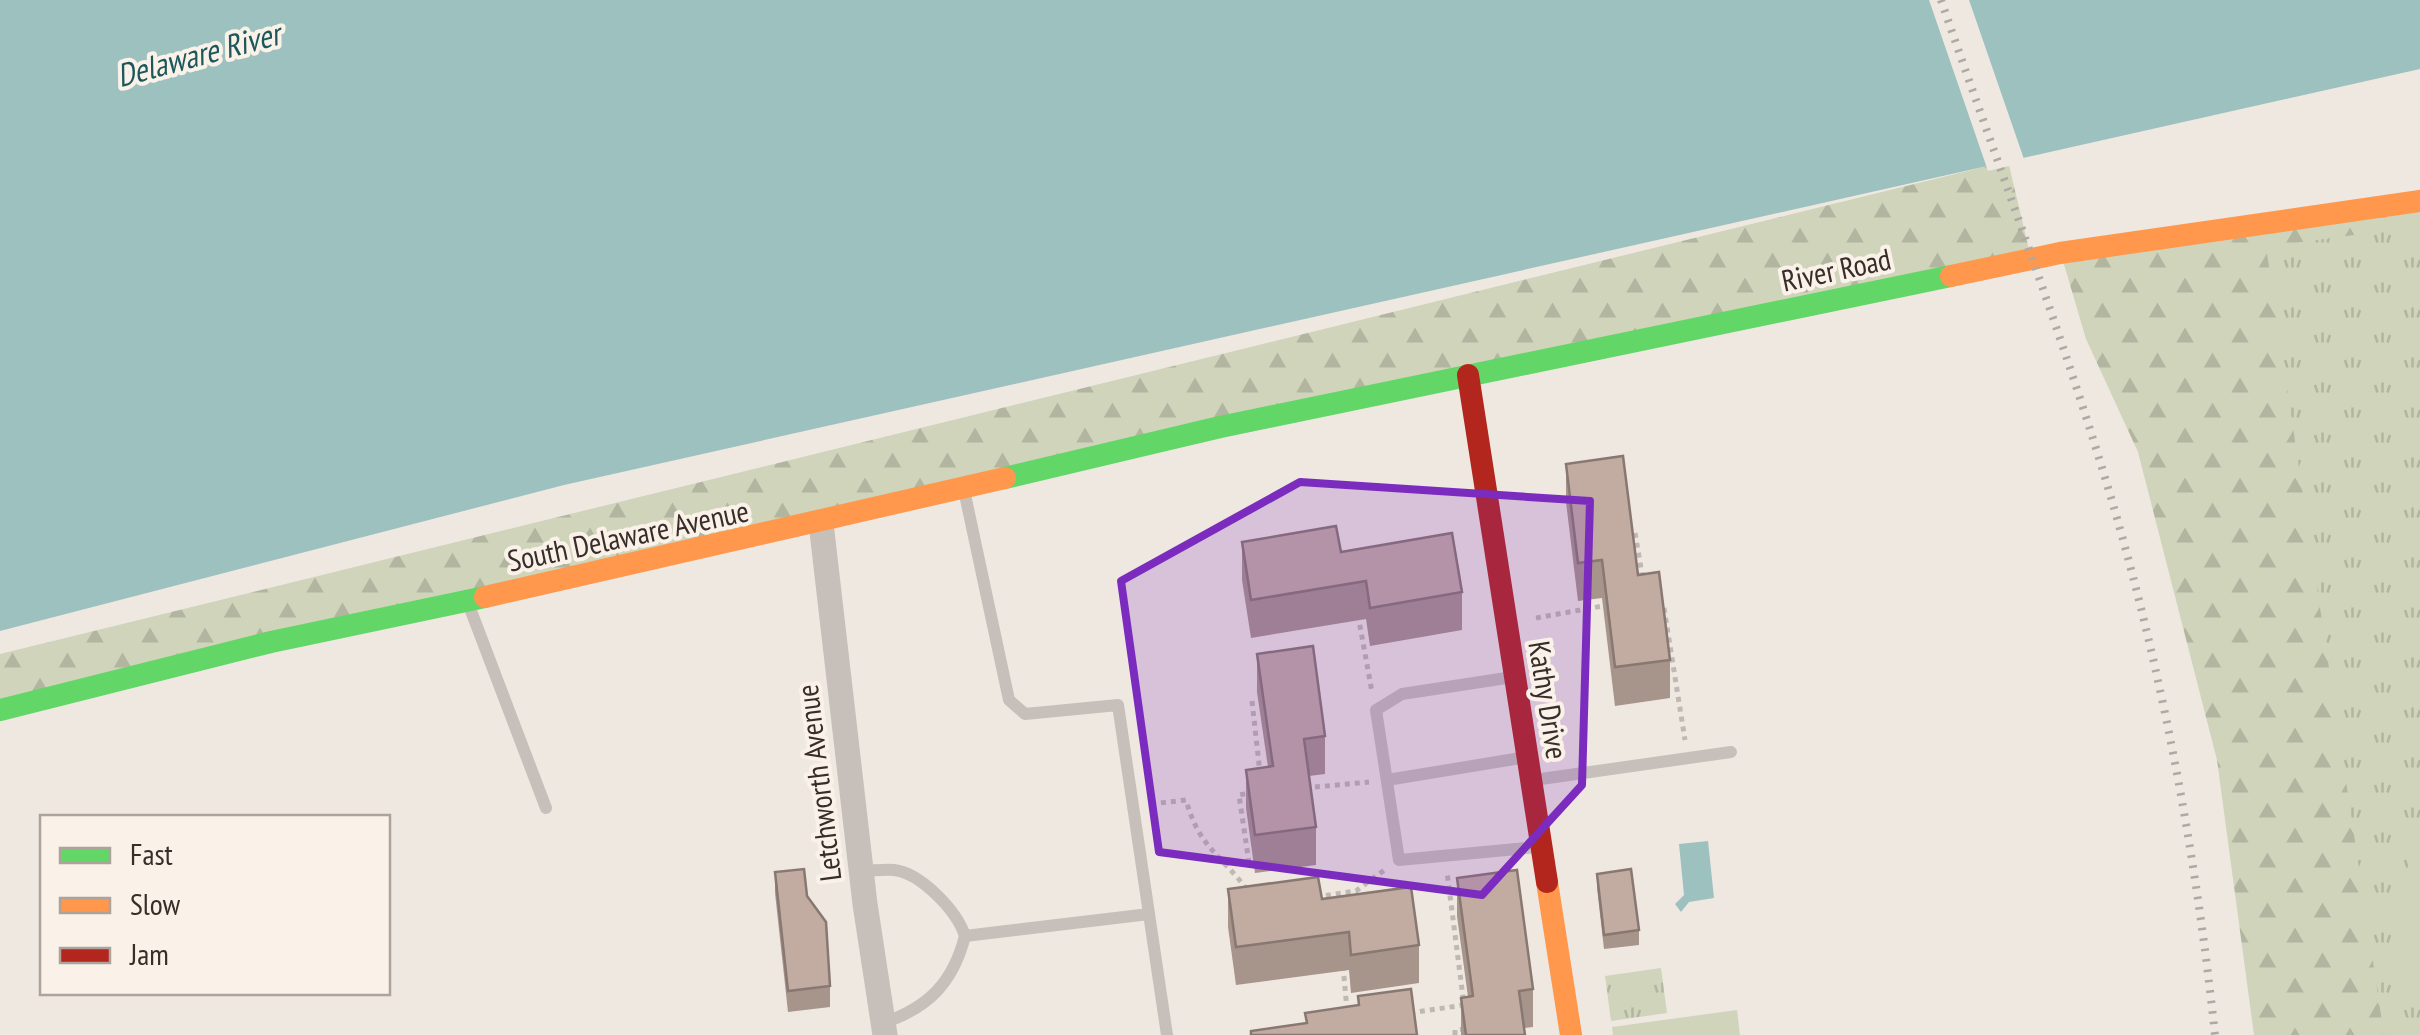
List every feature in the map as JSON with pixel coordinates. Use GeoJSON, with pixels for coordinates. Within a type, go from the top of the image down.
{"type":"FeatureCollection","features":[{"type":"Feature","properties":{"kind":"main road","name":"River Road"},"geometry":{"type":"LineString","coordinates":[[1269,417],[2060,252],[2420,201]]}},
{"type":"Feature","properties":{"kind":"main road","name":"Kathy Drive"},"geometry":{"type":"LineString","coordinates":[[1468,375],[1571,1035]]}},
{"type":"Feature","properties":{"kind":"main road","name":"South Delaware Avenue"},"geometry":{"type":"LineString","coordinates":[[0,710],[179,664],[821,523],[1269,417]]}},
{"type":"Feature","properties":{"kind":"street","name":"Letchworth Avenue"},"geometry":{"type":"LineString","coordinates":[[821,523],[861,871],[884,1029]]}},
{"type":"Feature","properties":{"kind":"lane"},"geometry":{"type":"LineString","coordinates":[[964,489],[1008,700],[1025,714],[1118,705],[1167,1035]]}},
{"type":"Feature","properties":{"kind":"lane"},"geometry":{"type":"LineString","coordinates":[[468,601],[546,808]]}},
{"type":"Feature","properties":{"kind":"lane"},"geometry":{"type":"LineString","coordinates":[[1515,676],[1402,694],[1376,710],[1386,780],[1399,860],[1542,846]]}},
{"type":"Feature","properties":{"kind":"lane"},"geometry":{"type":"LineString","coordinates":[[1386,780],[1731,752]]}},
{"type":"Feature","properties":{"kind":"lane"},"geometry":{"type":"LineString","coordinates":[[861,871],[899,870],[930,890],[961,923],[965,936],[942,986],[915,1012],[884,1029]]}},
{"type":"Feature","properties":{"kind":"lane"},"geometry":{"type":"LineString","coordinates":[[965,936],[1149,914]]}},
{"type":"Feature","properties":{"kind":"path"},"geometry":{"type":"LineString","coordinates":[[1635,533],[1646,598]]}},
{"type":"Feature","properties":{"kind":"path"},"geometry":{"type":"LineString","coordinates":[[1354,596],[1376,710]]}},
{"type":"Feature","properties":{"kind":"path"},"geometry":{"type":"LineString","coordinates":[[1662,596],[1688,758]]}},
{"type":"Feature","properties":{"kind":"path"},"geometry":{"type":"LineString","coordinates":[[1507,623],[1611,604]]}},
{"type":"Feature","properties":{"kind":"path"},"geometry":{"type":"LineString","coordinates":[[1248,863],[1239,795],[1262,792],[1252,701]]}},
{"type":"Feature","properties":{"kind":"path"},"geometry":{"type":"LineString","coordinates":[[1298,788],[1386,780]]}},
{"type":"Feature","properties":{"kind":"path"},"geometry":{"type":"LineString","coordinates":[[1133,806],[1186,800],[1195,833],[1225,860],[1260,906]]}},
{"type":"Feature","properties":{"kind":"path"},"geometry":{"type":"LineString","coordinates":[[1445,856],[1468,1028],[1455,1030],[1455,1035]]}},
{"type":"Feature","properties":{"kind":"path"},"geometry":{"type":"LineString","coordinates":[[1298,900],[1356,890],[1399,860]]}},
{"type":"Feature","properties":{"kind":"path"},"geometry":{"type":"LineString","coordinates":[[1356,890],[1358,903]]}},
{"type":"Feature","properties":{"kind":"path"},"geometry":{"type":"LineString","coordinates":[[1342,953],[1348,1021]]}},
{"type":"Feature","properties":{"kind":"path"},"geometry":{"type":"LineString","coordinates":[[1406,1013],[1464,1005]]}},
{"type":"Feature","properties":{"kind":"highlighted area"},"geometry":{"type":"Polygon","coordinates":[[[1300,482],[1590,501],[1582,785],[1482,895],[1159,852],[1121,581],[1300,482]]]}},
{"type":"Feature","properties":{"kind":"green space"},"geometry":{"type":"Polygon","coordinates":[[[2008,161],[2031,258],[0,710],[0,654],[2008,161]]]}},
{"type":"Feature","properties":{"kind":"green space"},"geometry":{"type":"Polygon","coordinates":[[[2420,209],[2420,331],[2395,1035],[2254,1035],[2217,760],[2138,452],[2086,339],[2063,261],[2420,209]]]}},
{"type":"Feature","properties":{"kind":"green space"},"geometry":{"type":"Polygon","coordinates":[[[2420,226],[2420,1035],[2384,1035],[2266,247],[2420,226]]]}},
{"type":"Feature","properties":{"kind":"green space"},"geometry":{"type":"Polygon","coordinates":[[[2420,836],[2420,1010],[2392,937],[2413,846],[2420,836]]]}},
{"type":"Feature","properties":{"kind":"green space"},"geometry":{"type":"Polygon","coordinates":[[[1661,968],[1667,1013],[1611,1021],[1605,976],[1661,968]]]}},
{"type":"Feature","properties":{"kind":"green space"},"geometry":{"type":"Polygon","coordinates":[[[1737,1010],[1740,1035],[1613,1035],[1612,1027],[1737,1010]]]}},
{"type":"Feature","properties":{"kind":"water","name":"Delaware River"},"geometry":{"type":"Polygon","coordinates":[[[0,0],[2420,0],[2420,69],[564,485],[0,631],[0,0]]]}},
{"type":"Feature","properties":{"kind":"water"},"geometry":{"type":"Polygon","coordinates":[[[1708,841],[1714,898],[1689,902],[1681,912],[1675,904],[1684,895],[1679,844],[1708,841]]]}},
{"type":"Feature","properties":{"kind":"pier"},"geometry":{"type":"Polygon","coordinates":[[[1929,0],[1969,0],[2025,162],[1988,171],[1929,0]]]}},
{"type":"Feature","properties":{"kind":"building"},"geometry":{"type":"Polygon","coordinates":[[[1623,456],[1638,575],[1659,572],[1670,660],[1615,667],[1602,560],[1578,563],[1566,464],[1623,456]]]}},
{"type":"Feature","properties":{"kind":"building"},"geometry":{"type":"Polygon","coordinates":[[[1336,526],[1341,552],[1452,533],[1462,592],[1370,608],[1366,581],[1251,600],[1242,542],[1336,526]]]}},
{"type":"Feature","properties":{"kind":"building"},"geometry":{"type":"Polygon","coordinates":[[[1313,646],[1325,736],[1304,739],[1316,827],[1255,835],[1246,770],[1273,766],[1257,654],[1313,646]]]}},
{"type":"Feature","properties":{"kind":"building"},"geometry":{"type":"Polygon","coordinates":[[[804,869],[807,896],[826,922],[830,986],[788,991],[775,872],[804,869]]]}},
{"type":"Feature","properties":{"kind":"building"},"geometry":{"type":"Polygon","coordinates":[[[1631,869],[1639,930],[1604,935],[1597,874],[1631,869]]]}},
{"type":"Feature","properties":{"kind":"building"},"geometry":{"type":"Polygon","coordinates":[[[1517,870],[1533,989],[1519,991],[1525,1035],[1466,1035],[1461,998],[1473,996],[1457,878],[1517,870]]]}},
{"type":"Feature","properties":{"kind":"building"},"geometry":{"type":"Polygon","coordinates":[[[1318,877],[1322,899],[1411,887],[1419,945],[1351,955],[1349,932],[1236,947],[1228,889],[1318,877]]]}},
{"type":"Feature","properties":{"kind":"building"},"geometry":{"type":"Polygon","coordinates":[[[1411,989],[1417,1035],[1251,1035],[1251,1031],[1307,1023],[1305,1013],[1359,1005],[1358,996],[1411,989]]]}},
{"type":"Feature","properties":{"kind":"railway"},"geometry":{"type":"LineString","coordinates":[[1941,0],[2072,375],[2130,567],[2176,766],[2215,1035]]}},
{"type":"Feature","properties":{"kind":"traffic: fast"},"geometry":{"type":"LineString","coordinates":[[1005,478],[1220,427],[1951,276]]}},
{"type":"Feature","properties":{"kind":"traffic: fast"},"geometry":{"type":"LineString","coordinates":[[0,710],[271,642],[485,597]]}},
{"type":"Feature","properties":{"kind":"traffic: slow"},"geometry":{"type":"LineString","coordinates":[[1951,276],[2060,253],[2420,201]]}},
{"type":"Feature","properties":{"kind":"traffic: slow"},"geometry":{"type":"LineString","coordinates":[[485,597],[1005,478]]}},
{"type":"Feature","properties":{"kind":"traffic: slow"},"geometry":{"type":"LineString","coordinates":[[1547,882],[1571,1035]]}},
{"type":"Feature","properties":{"kind":"traffic: jam"},"geometry":{"type":"LineString","coordinates":[[1468,375],[1547,882]]}}]}
